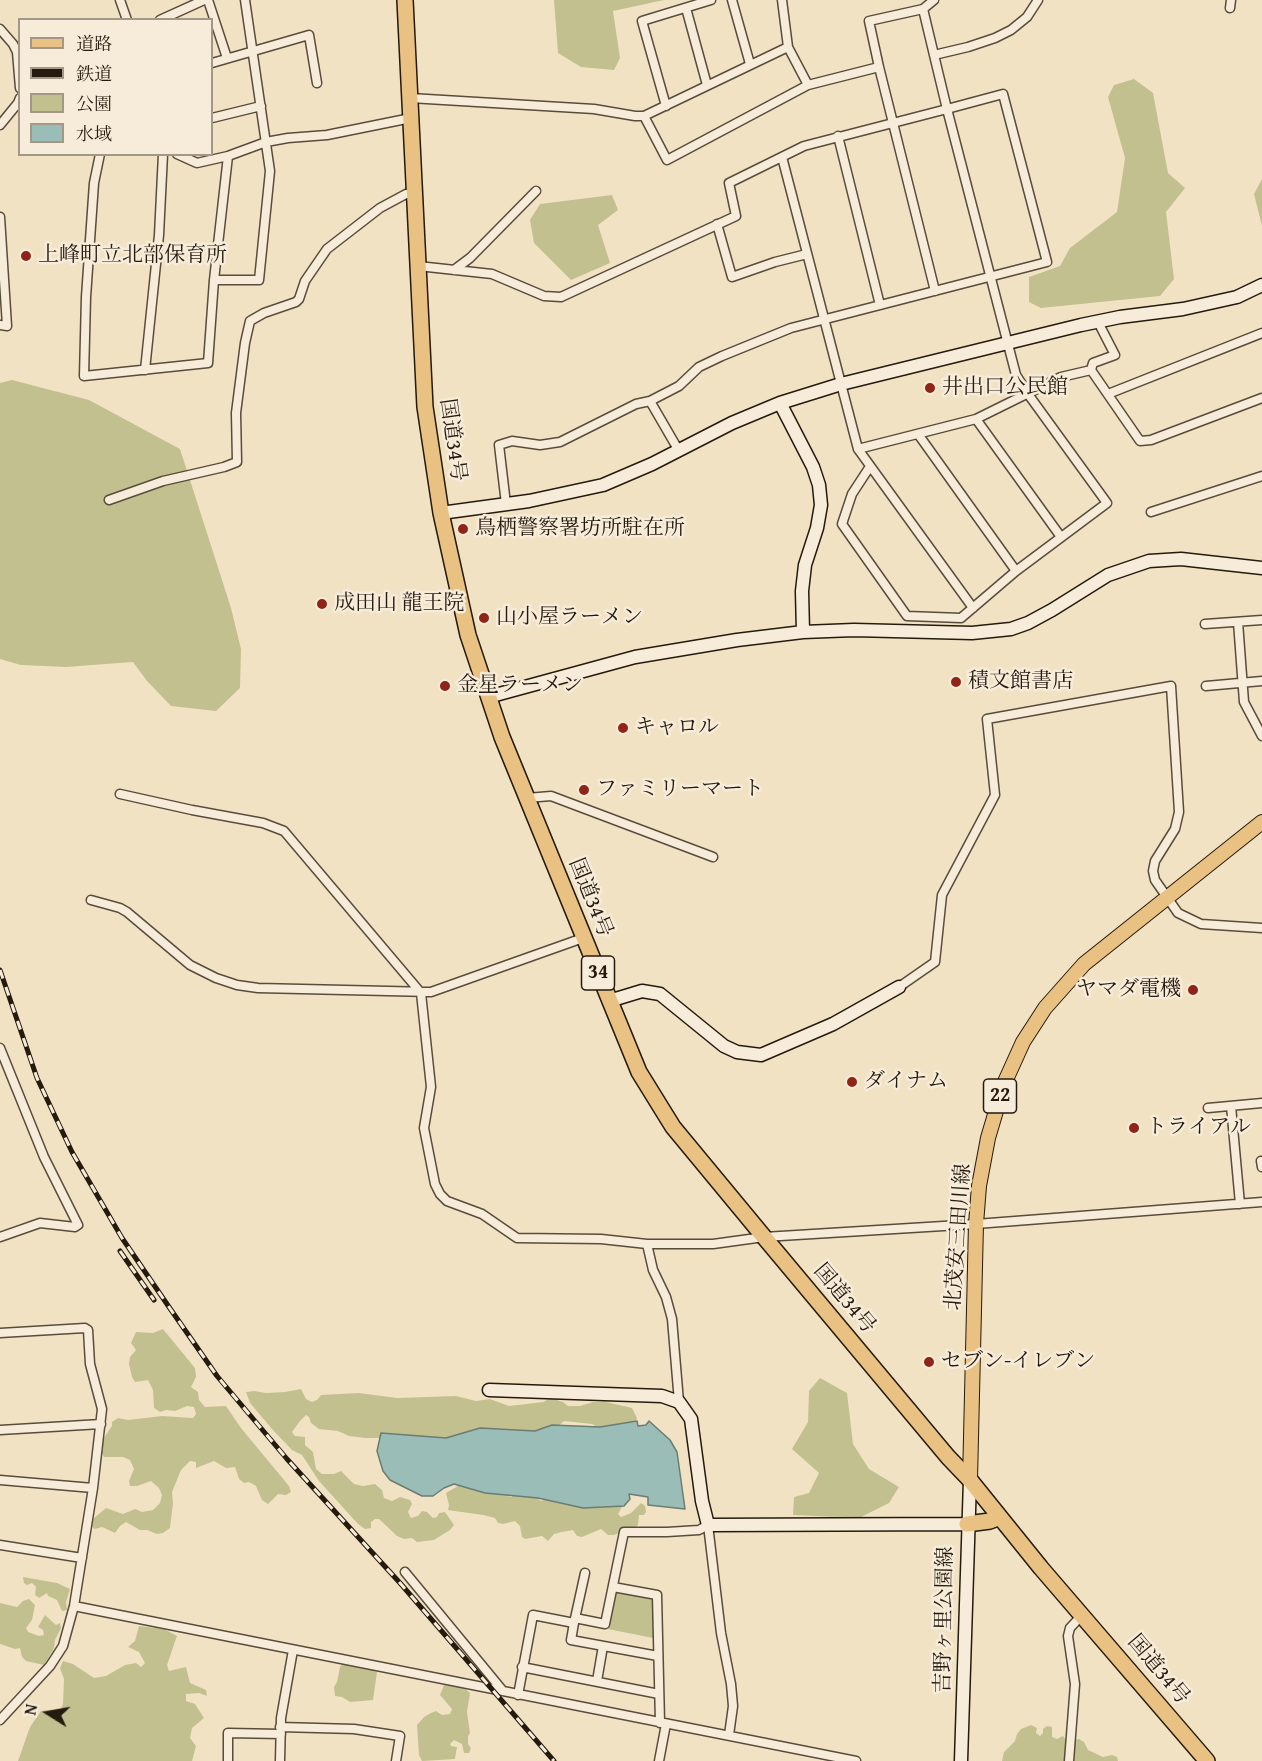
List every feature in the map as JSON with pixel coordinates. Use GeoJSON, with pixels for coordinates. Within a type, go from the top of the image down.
{"type":"FeatureCollection","features":[{"type":"Feature","properties":{"kind":"highway","name":"国道34号"},"geometry":{"type":"LineString","coordinates":[[405,0],[425,407],[441,513],[468,635],[488,697],[639,1072],[673,1127],[948,1457],[970,1480],[1041,1568],[1083,1614],[1207,1761]]}},
{"type":"Feature","properties":{"kind":"highway"},"geometry":{"type":"LineString","coordinates":[[967,1524],[990,1521],[1000,1517]]}},
{"type":"Feature","properties":{"kind":"main road","name":"北茂安三田川線"},"geometry":{"type":"LineString","coordinates":[[970,1480],[976,1224],[979,1186],[988,1138],[1004,1084],[1023,1042],[1045,1008],[1084,964],[1262,822]]}},
{"type":"Feature","properties":{"kind":"street"},"geometry":{"type":"LineString","coordinates":[[120,0],[126,18]]}},
{"type":"Feature","properties":{"kind":"street"},"geometry":{"type":"LineString","coordinates":[[165,18],[206,0],[213,18]]}},
{"type":"Feature","properties":{"kind":"street"},"geometry":{"type":"LineString","coordinates":[[214,280],[259,280],[270,171],[245,0]]}},
{"type":"Feature","properties":{"kind":"street"},"geometry":{"type":"LineString","coordinates":[[666,106],[642,21],[710,0]]}},
{"type":"Feature","properties":{"kind":"street"},"geometry":{"type":"LineString","coordinates":[[732,0],[750,64]]}},
{"type":"Feature","properties":{"kind":"street"},"geometry":{"type":"LineString","coordinates":[[782,0],[788,47],[808,84]]}},
{"type":"Feature","properties":{"kind":"street"},"geometry":{"type":"LineString","coordinates":[[934,0],[923,9],[869,21],[935,291]]}},
{"type":"Feature","properties":{"kind":"street"},"geometry":{"type":"LineString","coordinates":[[934,55],[977,44],[1011,30],[1027,17],[1038,0]]}},
{"type":"Feature","properties":{"kind":"street"},"geometry":{"type":"LineString","coordinates":[[686,8],[707,85]]}},
{"type":"Feature","properties":{"kind":"street"},"geometry":{"type":"LineString","coordinates":[[869,468],[852,494],[842,524],[908,616],[961,618],[1016,571],[1107,502],[1016,375],[1006,343],[923,9]]}},
{"type":"Feature","properties":{"kind":"street"},"geometry":{"type":"LineString","coordinates":[[213,19],[227,58]]}},
{"type":"Feature","properties":{"kind":"street"},"geometry":{"type":"LineString","coordinates":[[0,29],[9,38],[17,52],[18,64]]}},
{"type":"Feature","properties":{"kind":"street"},"geometry":{"type":"LineString","coordinates":[[213,63],[309,35],[317,83]]}},
{"type":"Feature","properties":{"kind":"street"},"geometry":{"type":"LineString","coordinates":[[410,98],[594,109],[635,117],[644,116],[788,47]]}},
{"type":"Feature","properties":{"kind":"street"},"geometry":{"type":"LineString","coordinates":[[644,116],[667,160],[808,84],[879,67]]}},
{"type":"Feature","properties":{"kind":"street"},"geometry":{"type":"LineString","coordinates":[[418,266],[492,274],[544,296],[561,297],[735,216],[729,183],[804,146],[1003,94],[1047,262],[791,328],[699,367],[679,386],[650,401],[636,404],[560,442],[540,445],[512,441],[499,445],[506,504]]}},
{"type":"Feature","properties":{"kind":"street"},"geometry":{"type":"LineString","coordinates":[[0,125],[3,115],[18,102]]}},
{"type":"Feature","properties":{"kind":"street"},"geometry":{"type":"LineString","coordinates":[[213,118],[261,106]]}},
{"type":"Feature","properties":{"kind":"street"},"geometry":{"type":"LineString","coordinates":[[181,156],[197,163],[228,156],[266,142],[327,135],[411,118]]}},
{"type":"Feature","properties":{"kind":"street"},"geometry":{"type":"LineString","coordinates":[[838,136],[880,305]]}},
{"type":"Feature","properties":{"kind":"street"},"geometry":{"type":"LineString","coordinates":[[100,156],[92,206],[84,376],[208,363],[214,280],[228,156]]}},
{"type":"Feature","properties":{"kind":"street"},"geometry":{"type":"LineString","coordinates":[[145,370],[159,235],[164,156]]}},
{"type":"Feature","properties":{"kind":"street"},"geometry":{"type":"LineString","coordinates":[[782,157],[858,449],[869,468],[974,608]]}},
{"type":"Feature","properties":{"kind":"street"},"geometry":{"type":"LineString","coordinates":[[454,270],[470,258],[536,191]]}},
{"type":"Feature","properties":{"kind":"street"},"geometry":{"type":"LineString","coordinates":[[109,500],[163,481],[237,462],[236,413],[250,321],[264,313],[296,302],[305,281],[327,249],[380,208],[406,194],[415,193]]}},
{"type":"Feature","properties":{"kind":"street"},"geometry":{"type":"LineString","coordinates":[[0,217],[7,326],[0,325]]}},
{"type":"Feature","properties":{"kind":"street"},"geometry":{"type":"LineString","coordinates":[[717,224],[732,277],[807,254]]}},
{"type":"Feature","properties":{"kind":"street"},"geometry":{"type":"LineString","coordinates":[[441,513],[506,504],[603,485],[652,464],[732,423],[780,403],[841,384],[1120,317],[1183,309],[1237,297],[1262,285]]}},
{"type":"Feature","properties":{"kind":"street"},"geometry":{"type":"LineString","coordinates":[[1091,370],[1093,363],[1115,355],[1098,322]]}},
{"type":"Feature","properties":{"kind":"street"},"geometry":{"type":"LineString","coordinates":[[1108,394],[1262,333]]}},
{"type":"Feature","properties":{"kind":"street"},"geometry":{"type":"LineString","coordinates":[[858,449],[976,419],[1061,377],[1091,370]]}},
{"type":"Feature","properties":{"kind":"street"},"geometry":{"type":"LineString","coordinates":[[1091,370],[1140,441],[1151,440],[1262,398]]}},
{"type":"Feature","properties":{"kind":"street"},"geometry":{"type":"LineString","coordinates":[[650,401],[679,450]]}},
{"type":"Feature","properties":{"kind":"street"},"geometry":{"type":"LineString","coordinates":[[780,403],[813,467],[819,485],[821,505],[817,528],[805,565],[802,591],[802,632]]}},
{"type":"Feature","properties":{"kind":"street"},"geometry":{"type":"LineString","coordinates":[[976,419],[1061,537]]}},
{"type":"Feature","properties":{"kind":"street"},"geometry":{"type":"LineString","coordinates":[[918,434],[1016,571]]}},
{"type":"Feature","properties":{"kind":"street"},"geometry":{"type":"LineString","coordinates":[[1151,512],[1262,476]]}},
{"type":"Feature","properties":{"kind":"street"},"geometry":{"type":"LineString","coordinates":[[488,697],[635,657],[737,640],[802,632],[854,630],[993,632],[1011,629],[1028,623],[1108,575],[1149,561],[1181,559],[1262,568]]}},
{"type":"Feature","properties":{"kind":"street"},"geometry":{"type":"LineString","coordinates":[[1205,624],[1262,620]]}},
{"type":"Feature","properties":{"kind":"street"},"geometry":{"type":"LineString","coordinates":[[1238,622],[1244,702],[1262,736]]}},
{"type":"Feature","properties":{"kind":"street"},"geometry":{"type":"LineString","coordinates":[[1206,686],[1262,681]]}},
{"type":"Feature","properties":{"kind":"street"},"geometry":{"type":"LineString","coordinates":[[609,1000],[642,991],[660,994],[724,1046],[737,1052],[761,1055],[832,1024],[898,987],[935,962],[942,895],[995,795],[987,719],[1171,686],[1179,812],[1175,829],[1155,861],[1152,871],[1155,880],[1178,913],[1201,924],[1262,928]]}},
{"type":"Feature","properties":{"kind":"street"},"geometry":{"type":"LineString","coordinates":[[120,794],[263,823],[284,831],[421,993],[431,1086],[424,1128],[435,1184],[440,1194],[447,1201],[482,1214],[517,1238],[601,1239],[647,1244],[713,1244],[764,1237],[976,1224],[1262,1202]]}},
{"type":"Feature","properties":{"kind":"street"},"geometry":{"type":"LineString","coordinates":[[527,798],[551,796],[712,856]]}},
{"type":"Feature","properties":{"kind":"street"},"geometry":{"type":"LineString","coordinates":[[91,900],[127,912],[190,965],[237,986],[258,988],[421,993],[442,990],[584,938]]}},
{"type":"Feature","properties":{"kind":"street"},"geometry":{"type":"LineString","coordinates":[[0,1048],[44,1157],[78,1225],[75,1227],[40,1223],[0,1237]]}},
{"type":"Feature","properties":{"kind":"street"},"geometry":{"type":"LineString","coordinates":[[1208,1108],[1262,1103]]}},
{"type":"Feature","properties":{"kind":"street"},"geometry":{"type":"LineString","coordinates":[[1232,1106],[1240,1204]]}},
{"type":"Feature","properties":{"kind":"street"},"geometry":{"type":"LineString","coordinates":[[1262,1161],[1262,1167]]}},
{"type":"Feature","properties":{"kind":"street"},"geometry":{"type":"LineString","coordinates":[[647,1244],[653,1270],[666,1297],[672,1319],[680,1402],[691,1419],[702,1501],[708,1525],[721,1633],[731,1684],[733,1706],[729,1735]]}},
{"type":"Feature","properties":{"kind":"street"},"geometry":{"type":"LineString","coordinates":[[0,1333],[85,1328],[88,1330],[90,1364],[102,1409],[82,1558],[74,1606],[63,1646],[50,1666],[0,1720]]}},
{"type":"Feature","properties":{"kind":"street"},"geometry":{"type":"LineString","coordinates":[[489,1390],[662,1396],[680,1402]]}},
{"type":"Feature","properties":{"kind":"street"},"geometry":{"type":"LineString","coordinates":[[0,1430],[101,1424]]}},
{"type":"Feature","properties":{"kind":"street"},"geometry":{"type":"LineString","coordinates":[[0,1480],[93,1488]]}},
{"type":"Feature","properties":{"kind":"street","name":"吉野ヶ里公園線"},"geometry":{"type":"LineString","coordinates":[[961,1761],[970,1480]]}},
{"type":"Feature","properties":{"kind":"street"},"geometry":{"type":"LineString","coordinates":[[518,1695],[533,1615],[605,1624],[624,1532],[689,1531],[699,1530],[708,1525],[967,1524]]}},
{"type":"Feature","properties":{"kind":"street"},"geometry":{"type":"LineString","coordinates":[[0,1545],[82,1558]]}},
{"type":"Feature","properties":{"kind":"street"},"geometry":{"type":"LineString","coordinates":[[405,1572],[504,1692]]}},
{"type":"Feature","properties":{"kind":"street"},"geometry":{"type":"LineString","coordinates":[[585,1572],[571,1640],[658,1656]]}},
{"type":"Feature","properties":{"kind":"street"},"geometry":{"type":"LineString","coordinates":[[613,1587],[657,1595],[659,1694],[663,1724],[659,1761]]}},
{"type":"Feature","properties":{"kind":"street"},"geometry":{"type":"LineString","coordinates":[[74,1606],[853,1761]]}},
{"type":"Feature","properties":{"kind":"street"},"geometry":{"type":"LineString","coordinates":[[1069,1761],[1075,1684],[1068,1636],[1070,1628],[1083,1614]]}},
{"type":"Feature","properties":{"kind":"street"},"geometry":{"type":"LineString","coordinates":[[597,1681],[603,1646]]}},
{"type":"Feature","properties":{"kind":"street"},"geometry":{"type":"LineString","coordinates":[[280,1761],[281,1731],[293,1650]]}},
{"type":"Feature","properties":{"kind":"street"},"geometry":{"type":"LineString","coordinates":[[522,1667],[659,1694]]}},
{"type":"Feature","properties":{"kind":"street"},"geometry":{"type":"LineString","coordinates":[[228,1761],[228,1732],[354,1729],[400,1736],[396,1761]]}},
{"type":"Feature","properties":{"kind":"green space"},"geometry":{"type":"Polygon","coordinates":[[[554,0],[664,0],[613,11],[620,58],[614,70],[581,67],[558,53],[554,0]]]}},
{"type":"Feature","properties":{"kind":"green space"},"geometry":{"type":"Polygon","coordinates":[[[1134,79],[1153,93],[1168,173],[1185,188],[1166,212],[1174,279],[1160,296],[1041,308],[1029,302],[1029,277],[1060,266],[1070,248],[1117,212],[1125,158],[1108,97],[1114,85],[1134,79]]]}},
{"type":"Feature","properties":{"kind":"green space"},"geometry":{"type":"Polygon","coordinates":[[[1262,179],[1262,226],[1254,194],[1262,179]]]}},
{"type":"Feature","properties":{"kind":"green space"},"geometry":{"type":"Polygon","coordinates":[[[612,195],[618,210],[598,225],[610,263],[571,280],[534,243],[530,220],[540,204],[612,195]]]}},
{"type":"Feature","properties":{"kind":"green space"},"geometry":{"type":"Polygon","coordinates":[[[12,380],[89,400],[180,449],[231,608],[241,649],[240,688],[216,711],[171,706],[147,681],[133,662],[66,667],[21,665],[0,659],[0,383],[12,380]]]}},
{"type":"Feature","properties":{"kind":"green space"},"geometry":{"type":"Polygon","coordinates":[[[163,1329],[195,1368],[196,1377],[191,1387],[198,1392],[199,1400],[205,1407],[226,1406],[241,1428],[289,1486],[291,1492],[286,1495],[278,1494],[268,1504],[262,1500],[256,1486],[239,1479],[235,1467],[226,1468],[214,1461],[196,1468],[196,1462],[190,1461],[181,1470],[172,1492],[170,1528],[157,1534],[140,1530],[126,1522],[115,1533],[102,1527],[95,1529],[92,1527],[93,1519],[106,1508],[123,1514],[135,1509],[142,1512],[153,1510],[160,1503],[162,1495],[159,1488],[151,1481],[130,1486],[129,1481],[134,1469],[130,1460],[123,1457],[104,1457],[101,1451],[102,1441],[112,1426],[112,1422],[118,1418],[128,1420],[162,1416],[193,1418],[196,1414],[194,1407],[187,1406],[175,1411],[160,1412],[154,1408],[153,1390],[148,1380],[135,1382],[132,1377],[129,1364],[130,1357],[136,1350],[131,1343],[136,1332],[153,1333],[163,1329]]]}},
{"type":"Feature","properties":{"kind":"green space"},"geometry":{"type":"Polygon","coordinates":[[[820,1378],[847,1393],[853,1444],[869,1469],[899,1487],[889,1503],[859,1518],[793,1515],[794,1497],[809,1493],[819,1473],[792,1449],[808,1422],[809,1391],[820,1378]]]}},
{"type":"Feature","properties":{"kind":"green space"},"geometry":{"type":"Polygon","coordinates":[[[301,1389],[306,1399],[312,1402],[321,1395],[359,1393],[397,1398],[456,1396],[476,1401],[490,1399],[509,1406],[543,1402],[551,1398],[568,1406],[606,1402],[632,1408],[637,1418],[633,1426],[603,1430],[592,1424],[564,1421],[555,1429],[482,1438],[365,1438],[319,1429],[306,1415],[292,1432],[295,1436],[305,1437],[305,1445],[313,1452],[316,1469],[322,1474],[334,1474],[341,1471],[354,1484],[363,1486],[375,1484],[382,1490],[384,1498],[392,1501],[400,1497],[410,1500],[412,1504],[408,1512],[411,1518],[418,1516],[422,1511],[427,1512],[433,1518],[445,1512],[454,1525],[450,1530],[434,1540],[417,1542],[412,1538],[404,1539],[397,1536],[379,1519],[371,1522],[371,1528],[365,1529],[358,1524],[319,1481],[302,1455],[292,1450],[272,1429],[250,1403],[246,1392],[285,1392],[301,1389]]]}},
{"type":"Feature","properties":{"kind":"green space"},"geometry":{"type":"Polygon","coordinates":[[[463,1483],[507,1491],[507,1496],[512,1497],[513,1490],[538,1496],[542,1501],[546,1497],[624,1503],[618,1514],[621,1517],[631,1513],[641,1503],[645,1506],[646,1512],[644,1515],[639,1515],[638,1525],[634,1528],[621,1529],[614,1535],[608,1535],[601,1529],[582,1537],[577,1536],[573,1530],[554,1534],[548,1541],[542,1536],[525,1539],[522,1537],[520,1526],[515,1521],[503,1524],[498,1523],[495,1518],[448,1510],[446,1493],[463,1483]]]}},
{"type":"Feature","properties":{"kind":"green space"},"geometry":{"type":"Polygon","coordinates":[[[23,1577],[57,1583],[70,1589],[66,1602],[67,1610],[62,1611],[57,1600],[48,1596],[47,1593],[39,1598],[35,1595],[36,1587],[32,1583],[27,1585],[24,1583],[23,1577]]]}},
{"type":"Feature","properties":{"kind":"green space"},"geometry":{"type":"Polygon","coordinates":[[[616,1591],[654,1600],[655,1636],[653,1638],[608,1629],[616,1591]]]}},
{"type":"Feature","properties":{"kind":"green space"},"geometry":{"type":"Polygon","coordinates":[[[29,1599],[35,1605],[32,1620],[26,1628],[28,1632],[39,1636],[44,1635],[43,1630],[38,1627],[45,1615],[56,1625],[60,1623],[61,1628],[54,1648],[44,1665],[26,1661],[22,1657],[20,1648],[15,1649],[0,1644],[0,1603],[17,1607],[29,1599]]]}},
{"type":"Feature","properties":{"kind":"green space"},"geometry":{"type":"Polygon","coordinates":[[[139,1626],[164,1629],[177,1636],[167,1665],[169,1671],[186,1667],[190,1683],[206,1690],[207,1696],[199,1693],[186,1694],[186,1701],[195,1704],[204,1718],[192,1728],[190,1738],[196,1746],[192,1761],[18,1761],[30,1727],[41,1711],[61,1709],[64,1679],[60,1668],[63,1661],[73,1664],[94,1678],[106,1676],[125,1665],[136,1663],[141,1667],[145,1663],[139,1652],[128,1647],[135,1641],[139,1626]]]}},
{"type":"Feature","properties":{"kind":"green space"},"geometry":{"type":"Polygon","coordinates":[[[343,1663],[377,1672],[373,1700],[350,1702],[335,1696],[334,1687],[343,1663]]]}},
{"type":"Feature","properties":{"kind":"green space"},"geometry":{"type":"Polygon","coordinates":[[[444,1685],[463,1687],[470,1693],[467,1712],[470,1733],[468,1744],[471,1748],[469,1753],[464,1753],[462,1744],[454,1740],[450,1744],[457,1747],[455,1759],[422,1761],[419,1755],[417,1725],[424,1717],[436,1711],[442,1715],[450,1714],[452,1709],[440,1695],[444,1685]]]}},
{"type":"Feature","properties":{"kind":"green space"},"geometry":{"type":"Polygon","coordinates":[[[1031,1725],[1037,1728],[1036,1733],[1040,1736],[1047,1726],[1052,1727],[1052,1737],[1057,1739],[1063,1736],[1067,1742],[1079,1739],[1084,1742],[1088,1750],[1103,1757],[1112,1755],[1117,1757],[1118,1761],[1002,1761],[1004,1752],[1015,1741],[1021,1729],[1031,1725]]]}},
{"type":"Feature","properties":{"kind":"water"},"geometry":{"type":"Polygon","coordinates":[[[637,1421],[638,1426],[646,1425],[649,1421],[670,1440],[677,1452],[685,1509],[648,1505],[648,1497],[629,1494],[630,1499],[624,1506],[583,1508],[538,1498],[485,1493],[454,1484],[433,1496],[422,1496],[390,1480],[383,1471],[377,1451],[381,1433],[446,1438],[480,1428],[535,1431],[552,1425],[600,1427],[637,1421]]]}},
{"type":"Feature","properties":{"kind":"railway"},"geometry":{"type":"LineString","coordinates":[[0,970],[37,1078],[72,1152],[122,1238],[217,1376],[287,1459],[400,1583],[554,1761]]}},
{"type":"Feature","properties":{"kind":"railway"},"geometry":{"type":"LineString","coordinates":[[120,1251],[154,1300]]}},
{"type":"Feature","properties":{"kind":"place","name":"上峰町立北部保育所"},"geometry":{"type":"Point","coordinates":[26,256]}},
{"type":"Feature","properties":{"kind":"place","name":"井出口公民館"},"geometry":{"type":"Point","coordinates":[930,388]}},
{"type":"Feature","properties":{"kind":"place","name":"鳥栖警察署坊所駐在所"},"geometry":{"type":"Point","coordinates":[463,529]}},
{"type":"Feature","properties":{"kind":"place","name":"成田山 龍王院"},"geometry":{"type":"Point","coordinates":[322,604]}},
{"type":"Feature","properties":{"kind":"place","name":"山小屋ラーメン"},"geometry":{"type":"Point","coordinates":[484,618]}},
{"type":"Feature","properties":{"kind":"place","name":"積文館書店"},"geometry":{"type":"Point","coordinates":[956,682]}},
{"type":"Feature","properties":{"kind":"place","name":"金星ラーメン"},"geometry":{"type":"Point","coordinates":[445,686]}},
{"type":"Feature","properties":{"kind":"place","name":"キャロル"},"geometry":{"type":"Point","coordinates":[623,728]}},
{"type":"Feature","properties":{"kind":"place","name":"ファミリーマート"},"geometry":{"type":"Point","coordinates":[584,790]}},
{"type":"Feature","properties":{"kind":"place","name":"ヤマダ電機"},"geometry":{"type":"Point","coordinates":[1193,990]}},
{"type":"Feature","properties":{"kind":"place","name":"ダイナム"},"geometry":{"type":"Point","coordinates":[852,1082]}},
{"type":"Feature","properties":{"kind":"place","name":"トライアル"},"geometry":{"type":"Point","coordinates":[1134,1128]}},
{"type":"Feature","properties":{"kind":"place","name":"セブン-イレブン"},"geometry":{"type":"Point","coordinates":[929,1362]}}]}
